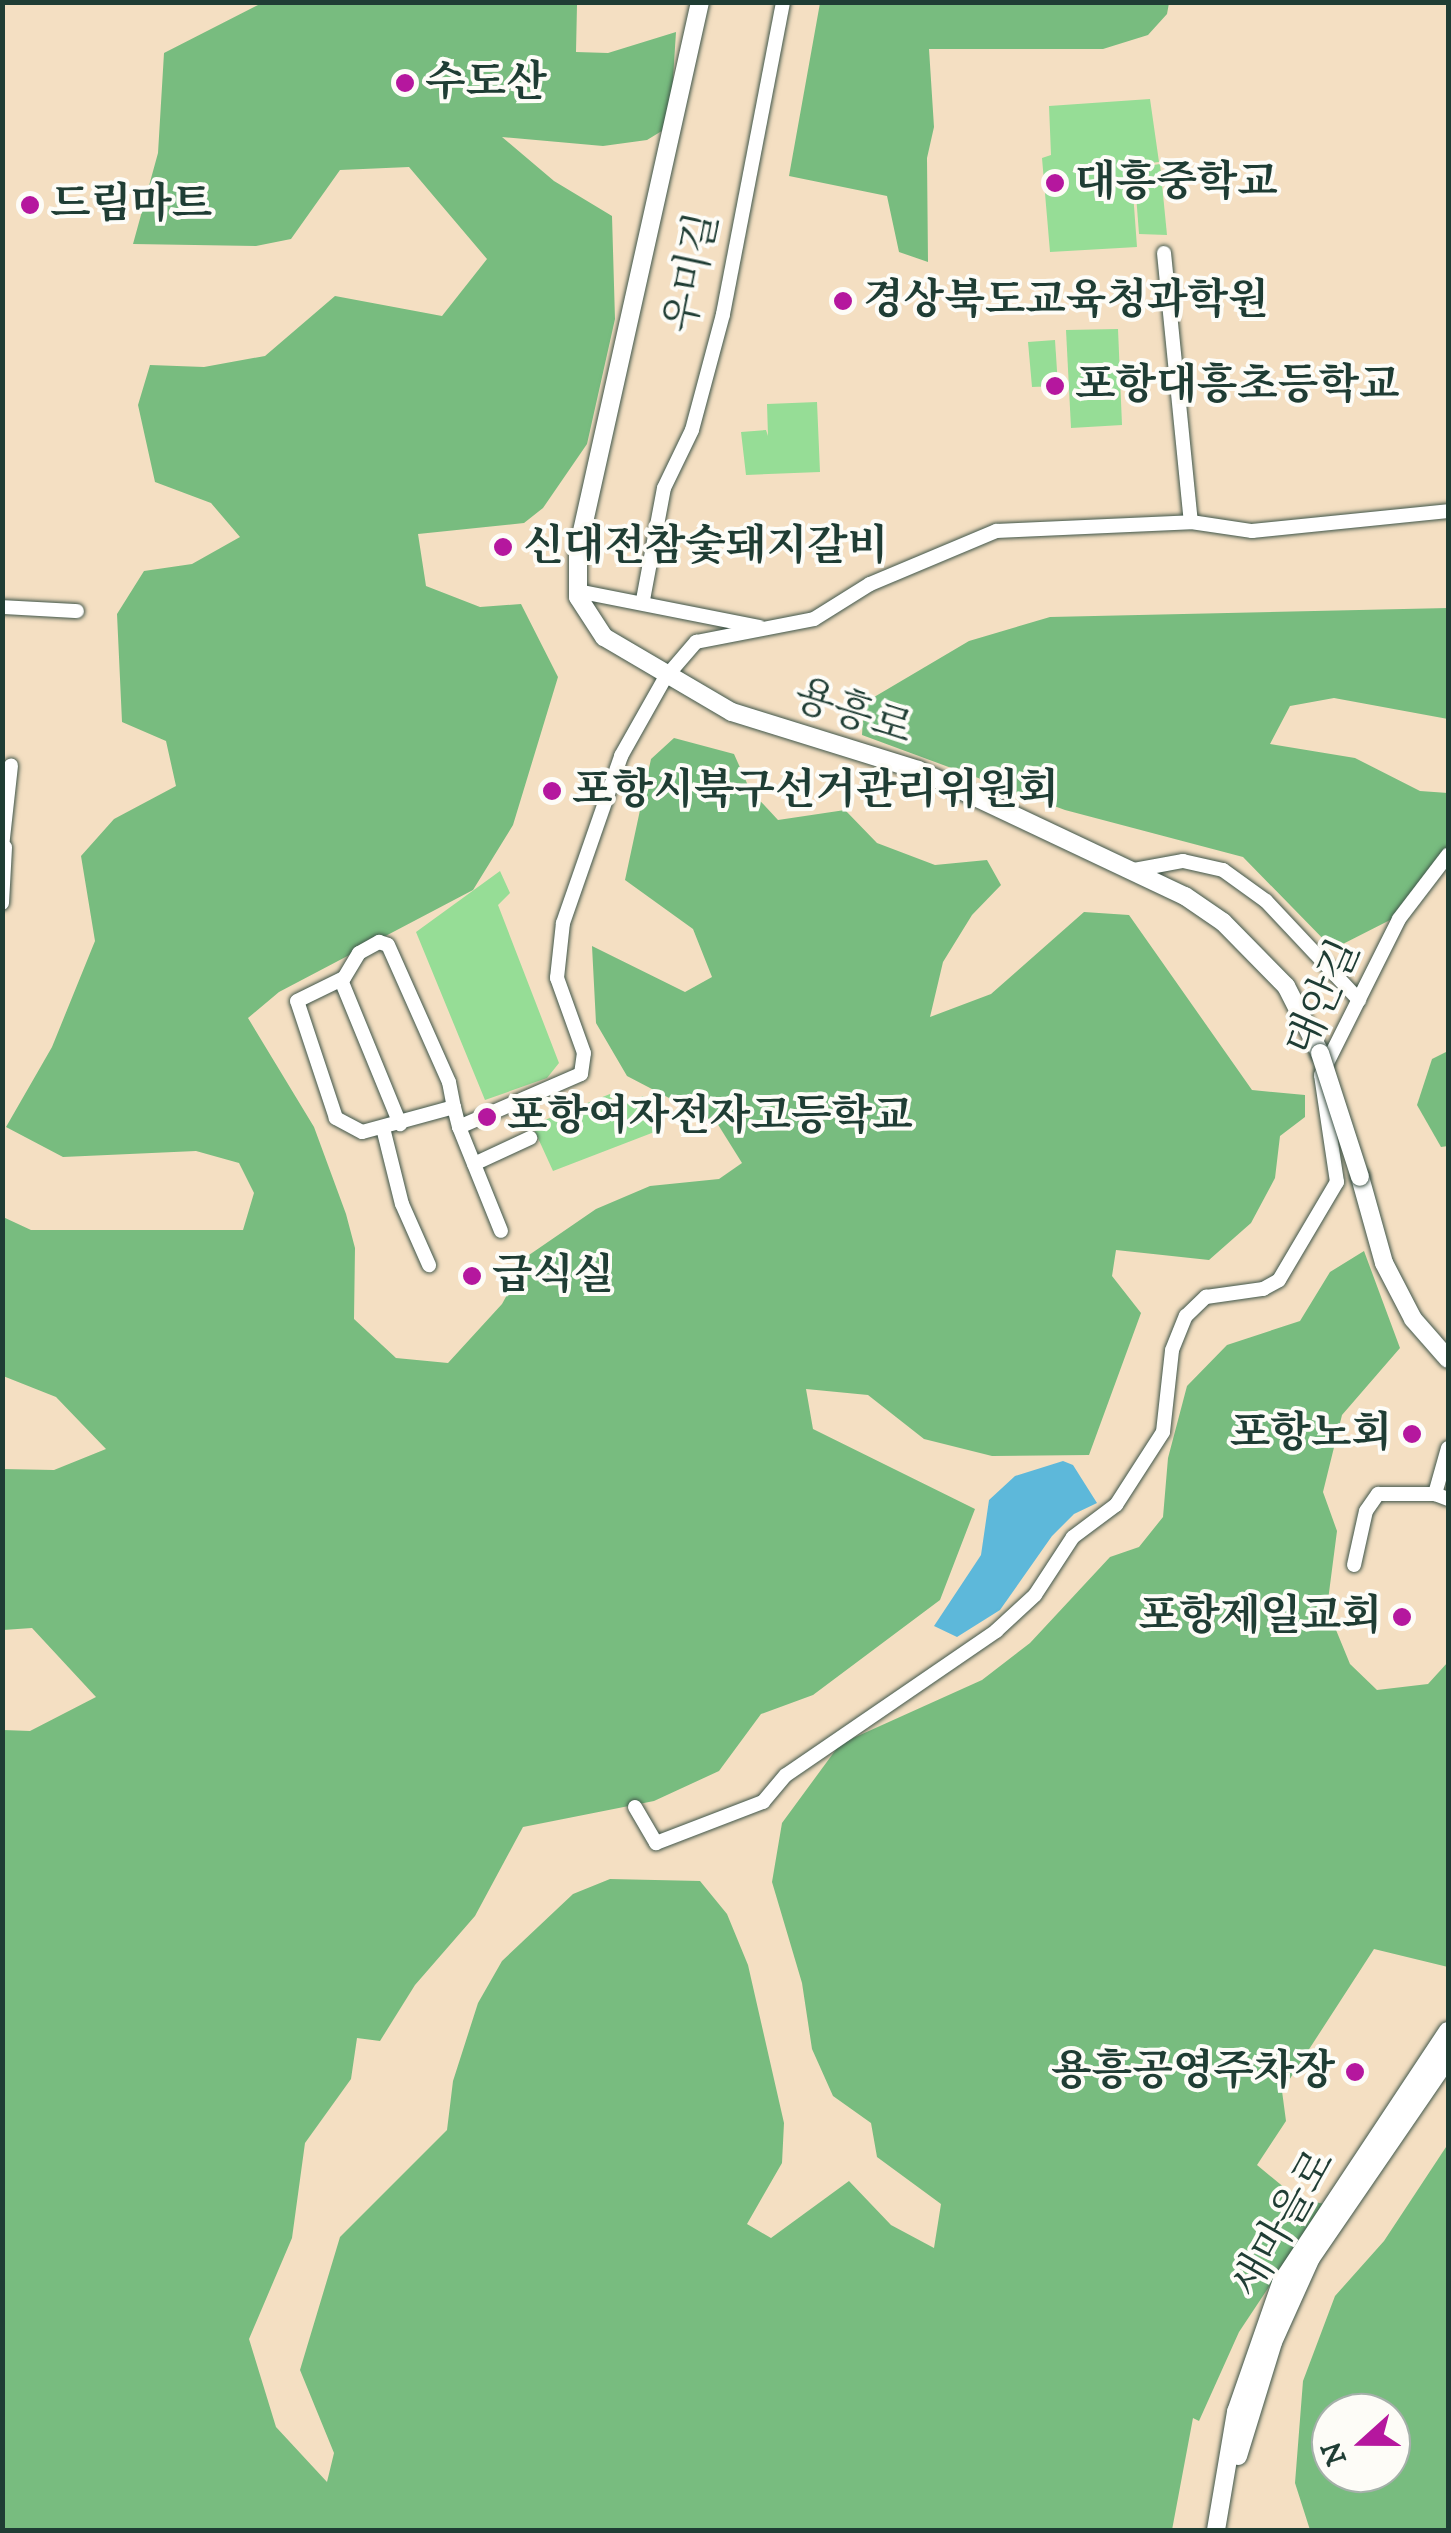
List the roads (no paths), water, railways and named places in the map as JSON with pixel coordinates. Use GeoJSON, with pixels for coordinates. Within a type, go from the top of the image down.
{"type":"FeatureCollection","features":[{"type":"Feature","properties":{"kind":"main road"},"geometry":{"type":"LineString","coordinates":[[577,590],[578,549],[700,2]]}},
{"type":"Feature","properties":{"kind":"main road","name":"용흥로"},"geometry":{"type":"LineString","coordinates":[[577,590],[604,636],[666,678],[732,712],[918,770],[1134,870],[1223,922],[1286,986],[1320,1053],[1384,1264],[1413,1319],[1448,1359]]}},
{"type":"Feature","properties":{"kind":"main road","name":"새마을로"},"geometry":{"type":"LineString","coordinates":[[1216,2530],[1236,2412],[1282,2282],[1448,2031]]}},
{"type":"Feature","properties":{"kind":"main road","name":"새마을로"},"geometry":{"type":"LineString","coordinates":[[1227,2530],[1250,2410],[1294,2295],[1321,2242],[1448,2058]]}},
{"type":"Feature","properties":{"kind":"street","name":"우미길"},"geometry":{"type":"LineString","coordinates":[[642,600],[664,488],[692,430],[723,314],[783,2]]}},
{"type":"Feature","properties":{"kind":"street"},"geometry":{"type":"LineString","coordinates":[[1164,253],[1192,522]]}},
{"type":"Feature","properties":{"kind":"street"},"geometry":{"type":"LineString","coordinates":[[459,1127],[581,1074],[584,1053],[558,978],[563,923],[621,756],[666,678],[696,642],[814,619],[870,584],[996,531],[1192,522],[1252,531],[1448,511]]}},
{"type":"Feature","properties":{"kind":"street"},"geometry":{"type":"LineString","coordinates":[[577,590],[642,600],[764,628]]}},
{"type":"Feature","properties":{"kind":"street"},"geometry":{"type":"LineString","coordinates":[[2,607],[77,611]]}},
{"type":"Feature","properties":{"kind":"street"},"geometry":{"type":"LineString","coordinates":[[2,902],[11,765]]}},
{"type":"Feature","properties":{"kind":"street","name":"대안길"},"geometry":{"type":"LineString","coordinates":[[635,1807],[656,1844],[763,1802],[786,1776],[996,1630],[1034,1595],[1073,1537],[1116,1505],[1164,1432],[1172,1350],[1186,1316],[1206,1296],[1264,1289],[1279,1280],[1337,1182],[1321,1074],[1399,919],[1448,855]]}},
{"type":"Feature","properties":{"kind":"street"},"geometry":{"type":"LineString","coordinates":[[1134,870],[1182,862],[1223,870],[1266,902],[1359,1000]]}},
{"type":"Feature","properties":{"kind":"street"},"geometry":{"type":"LineString","coordinates":[[454,1107],[362,1132],[336,1118],[295,1008],[341,980],[359,953],[379,942],[388,945],[454,1107],[501,1231]]}},
{"type":"Feature","properties":{"kind":"street"},"geometry":{"type":"LineString","coordinates":[[341,980],[400,1124]]}},
{"type":"Feature","properties":{"kind":"street"},"geometry":{"type":"LineString","coordinates":[[383,1128],[402,1204],[429,1265]]}},
{"type":"Feature","properties":{"kind":"street"},"geometry":{"type":"LineString","coordinates":[[474,1164],[530,1138]]}},
{"type":"Feature","properties":{"kind":"street"},"geometry":{"type":"LineString","coordinates":[[1354,1565],[1366,1511],[1378,1494],[1442,1496],[1448,1448]]}},
{"type":"Feature","properties":{"kind":"water"},"geometry":{"type":"Polygon","coordinates":[[[1063,1461],[1073,1465],[1097,1503],[1074,1514],[1052,1536],[1000,1610],[957,1637],[934,1626],[981,1555],[989,1500],[1015,1476],[1063,1461]]]}},
{"type":"Feature","properties":{"kind":"place","name":"수도산"},"geometry":{"type":"Point","coordinates":[405,83]}},
{"type":"Feature","properties":{"kind":"place","name":"대흥중학교"},"geometry":{"type":"Point","coordinates":[1055,183]}},
{"type":"Feature","properties":{"kind":"place","name":"드림마트"},"geometry":{"type":"Point","coordinates":[30,205]}},
{"type":"Feature","properties":{"kind":"place","name":"경상북도교육청과학원"},"geometry":{"type":"Point","coordinates":[843,301]}},
{"type":"Feature","properties":{"kind":"place","name":"포항대흥초등학교"},"geometry":{"type":"Point","coordinates":[1055,386]}},
{"type":"Feature","properties":{"kind":"place","name":"신대전참숯돼지갈비"},"geometry":{"type":"Point","coordinates":[503,547]}},
{"type":"Feature","properties":{"kind":"place","name":"포항시북구선거관리위원회"},"geometry":{"type":"Point","coordinates":[552,791]}},
{"type":"Feature","properties":{"kind":"place","name":"포항여자전자고등학교"},"geometry":{"type":"Point","coordinates":[487,1117]}},
{"type":"Feature","properties":{"kind":"place","name":"급식실"},"geometry":{"type":"Point","coordinates":[472,1276]}},
{"type":"Feature","properties":{"kind":"place","name":"포항노회"},"geometry":{"type":"Point","coordinates":[1412,1434]}},
{"type":"Feature","properties":{"kind":"place","name":"포항제일교회"},"geometry":{"type":"Point","coordinates":[1402,1617]}},
{"type":"Feature","properties":{"kind":"place","name":"용흥공영주차장"},"geometry":{"type":"Point","coordinates":[1355,2072]}}]}
